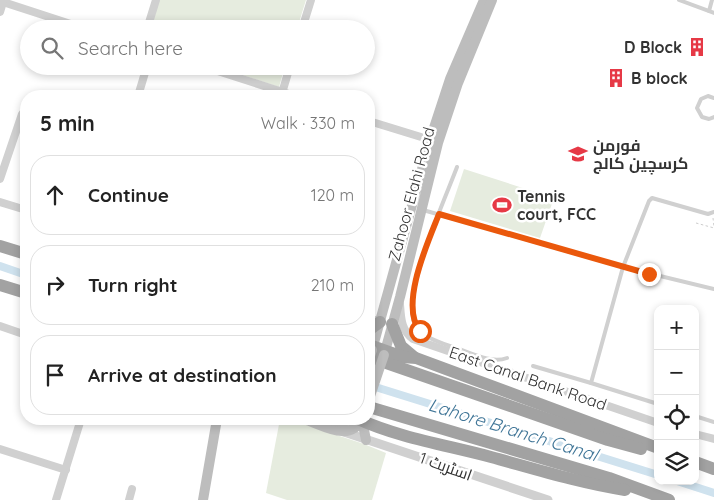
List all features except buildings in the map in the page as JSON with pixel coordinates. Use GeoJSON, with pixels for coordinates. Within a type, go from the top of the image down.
{"type":"FeatureCollection","features":[{"type":"Feature","properties":{"kind":"highway"},"geometry":{"type":"LineString","coordinates":[[0,246],[20,252]]}},
{"type":"Feature","properties":{"kind":"highway"},"geometry":{"type":"LineString","coordinates":[[0,285],[20,291]]}},
{"type":"Feature","properties":{"kind":"highway"},"geometry":{"type":"LineString","coordinates":[[380,321],[402,346],[416,358]]}},
{"type":"Feature","properties":{"kind":"highway"},"geometry":{"type":"LineString","coordinates":[[375,352],[416,358],[654,447]]}},
{"type":"Feature","properties":{"kind":"highway"},"geometry":{"type":"LineString","coordinates":[[375,352],[608,440],[654,453]]}},
{"type":"Feature","properties":{"kind":"highway"},"geometry":{"type":"LineString","coordinates":[[375,409],[609,478],[669,500]]}},
{"type":"Feature","properties":{"kind":"highway"},"geometry":{"type":"LineString","coordinates":[[373,425],[428,442],[609,488],[645,492]]}},
{"type":"Feature","properties":{"kind":"highway"},"geometry":{"type":"LineString","coordinates":[[699,464],[714,469]]}},
{"type":"Feature","properties":{"kind":"main road","name":"Zahoor Elahi Road"},"geometry":{"type":"LineString","coordinates":[[375,347],[380,321],[434,142],[450,79],[484,0]]}},
{"type":"Feature","properties":{"kind":"main road","name":"Zahoor Elahi Road"},"geometry":{"type":"LineString","coordinates":[[380,321],[400,297],[421,209],[434,142],[492,0]]}},
{"type":"Feature","properties":{"kind":"main road"},"geometry":{"type":"LineString","coordinates":[[203,500],[216,425]]}},
{"type":"Feature","properties":{"kind":"main road"},"geometry":{"type":"LineString","coordinates":[[214,439],[221,425]]}},
{"type":"Feature","properties":{"kind":"main road"},"geometry":{"type":"LineString","coordinates":[[322,425],[344,432],[352,430],[355,425]]}},
{"type":"Feature","properties":{"kind":"main road"},"geometry":{"type":"LineString","coordinates":[[360,425],[366,440]]}},
{"type":"Feature","properties":{"kind":"street"},"geometry":{"type":"LineString","coordinates":[[150,20],[156,0]]}},
{"type":"Feature","properties":{"kind":"street"},"geometry":{"type":"LineString","coordinates":[[305,20],[311,0]]}},
{"type":"Feature","properties":{"kind":"street"},"geometry":{"type":"LineString","coordinates":[[0,12],[2,1],[59,20]]}},
{"type":"Feature","properties":{"kind":"street"},"geometry":{"type":"LineString","coordinates":[[140,90],[144,75]]}},
{"type":"Feature","properties":{"kind":"street"},"geometry":{"type":"LineString","coordinates":[[230,75],[276,90]]}},
{"type":"Feature","properties":{"kind":"street"},"geometry":{"type":"LineString","coordinates":[[283,90],[287,75]]}},
{"type":"Feature","properties":{"kind":"street"},"geometry":{"type":"LineString","coordinates":[[0,179],[20,120]]}},
{"type":"Feature","properties":{"kind":"street"},"geometry":{"type":"LineString","coordinates":[[375,123],[434,142]]}},
{"type":"Feature","properties":{"kind":"street"},"geometry":{"type":"LineString","coordinates":[[0,202],[20,208]]}},
{"type":"Feature","properties":{"kind":"street","name":"East Canal Bank Road"},"geometry":{"type":"LineString","coordinates":[[400,297],[402,326],[408,336],[413,339],[654,422]]}},
{"type":"Feature","properties":{"kind":"street"},"geometry":{"type":"LineString","coordinates":[[0,326],[20,333]]}},
{"type":"Feature","properties":{"kind":"street"},"geometry":{"type":"LineString","coordinates":[[56,500],[78,425]]}},
{"type":"Feature","properties":{"kind":"street","name":"اسٹریٹ 1"},"geometry":{"type":"LineString","coordinates":[[344,432],[548,500]]}},
{"type":"Feature","properties":{"kind":"street"},"geometry":{"type":"LineString","coordinates":[[699,435],[714,439]]}},
{"type":"Feature","properties":{"kind":"street"},"geometry":{"type":"LineString","coordinates":[[0,449],[66,470]]}},
{"type":"Feature","properties":{"kind":"street"},"geometry":{"type":"LineString","coordinates":[[129,500],[132,488]]}},
{"type":"Feature","properties":{"kind":"lane"},"geometry":{"type":"LineString","coordinates":[[679,0],[714,13]]}},
{"type":"Feature","properties":{"kind":"lane"},"geometry":{"type":"LineString","coordinates":[[709,11],[712,0]]}},
{"type":"Feature","properties":{"kind":"lane"},"geometry":{"type":"LineString","coordinates":[[714,98],[708,96],[701,99],[697,108],[702,117],[714,118]]}},
{"type":"Feature","properties":{"kind":"lane"},"geometry":{"type":"LineString","coordinates":[[457,167],[428,241],[416,280],[413,310],[414,323],[420,331],[434,340],[495,360],[507,358]]}},
{"type":"Feature","properties":{"kind":"lane"},"geometry":{"type":"LineString","coordinates":[[591,383],[623,267],[649,200],[652,198],[708,214],[713,212]]}},
{"type":"Feature","properties":{"kind":"lane"},"geometry":{"type":"LineString","coordinates":[[421,209],[623,267],[714,289]]}},
{"type":"Feature","properties":{"kind":"lane"},"geometry":{"type":"LineString","coordinates":[[533,366],[654,403]]}},
{"type":"Feature","properties":{"kind":"lane"},"geometry":{"type":"LineString","coordinates":[[699,417],[714,422]]}},
{"type":"Feature","properties":{"kind":"path"},"geometry":{"type":"LineString","coordinates":[[696,223],[714,228],[713,212]]}},
{"type":"Feature","properties":{"kind":"shaded area"},"geometry":{"type":"Polygon","coordinates":[[[159,0],[306,0],[300,20],[153,20],[159,0]]]}},
{"type":"Feature","properties":{"kind":"shaded area"},"geometry":{"type":"Polygon","coordinates":[[[242,75],[282,75],[279,87],[242,75]]]}},
{"type":"Feature","properties":{"kind":"shaded area","name":"Tennis court, FCC"},"geometry":{"type":"Polygon","coordinates":[[[464,169],[554,198],[540,238],[450,211],[464,169]]]}},
{"type":"Feature","properties":{"kind":"shaded area"},"geometry":{"type":"Polygon","coordinates":[[[279,425],[306,425],[386,453],[372,500],[287,500],[266,493],[279,425]]]}},
{"type":"Feature","properties":{"kind":"waterway","name":"Lahore Branch Canal"},"geometry":{"type":"LineString","coordinates":[[0,266],[20,273]]}},
{"type":"Feature","properties":{"kind":"waterway","name":"Lahore Branch Canal"},"geometry":{"type":"LineString","coordinates":[[375,387],[654,474]]}},
{"type":"Feature","properties":{"kind":"waterway","name":"Lahore Branch Canal"},"geometry":{"type":"LineString","coordinates":[[689,485],[714,493]]}},
{"type":"Feature","properties":{"kind":"place","name":"D Block"},"geometry":{"type":"Point","coordinates":[697,47]}},
{"type":"Feature","properties":{"kind":"place","name":"B block"},"geometry":{"type":"Point","coordinates":[616,78]}},
{"type":"Feature","properties":{"kind":"place","name":"فورمن کرسچین کالج"},"geometry":{"type":"Point","coordinates":[578,154]}},
{"type":"Feature","properties":{"kind":"place","name":"Tennis court, FCC"},"geometry":{"type":"Point","coordinates":[502,205]}},
{"type":"Feature","properties":{"kind":"route"},"geometry":{"type":"LineString","coordinates":[[420,331],[414,323],[413,317],[416,280],[428,241],[439,214],[649,274]]}}]}
